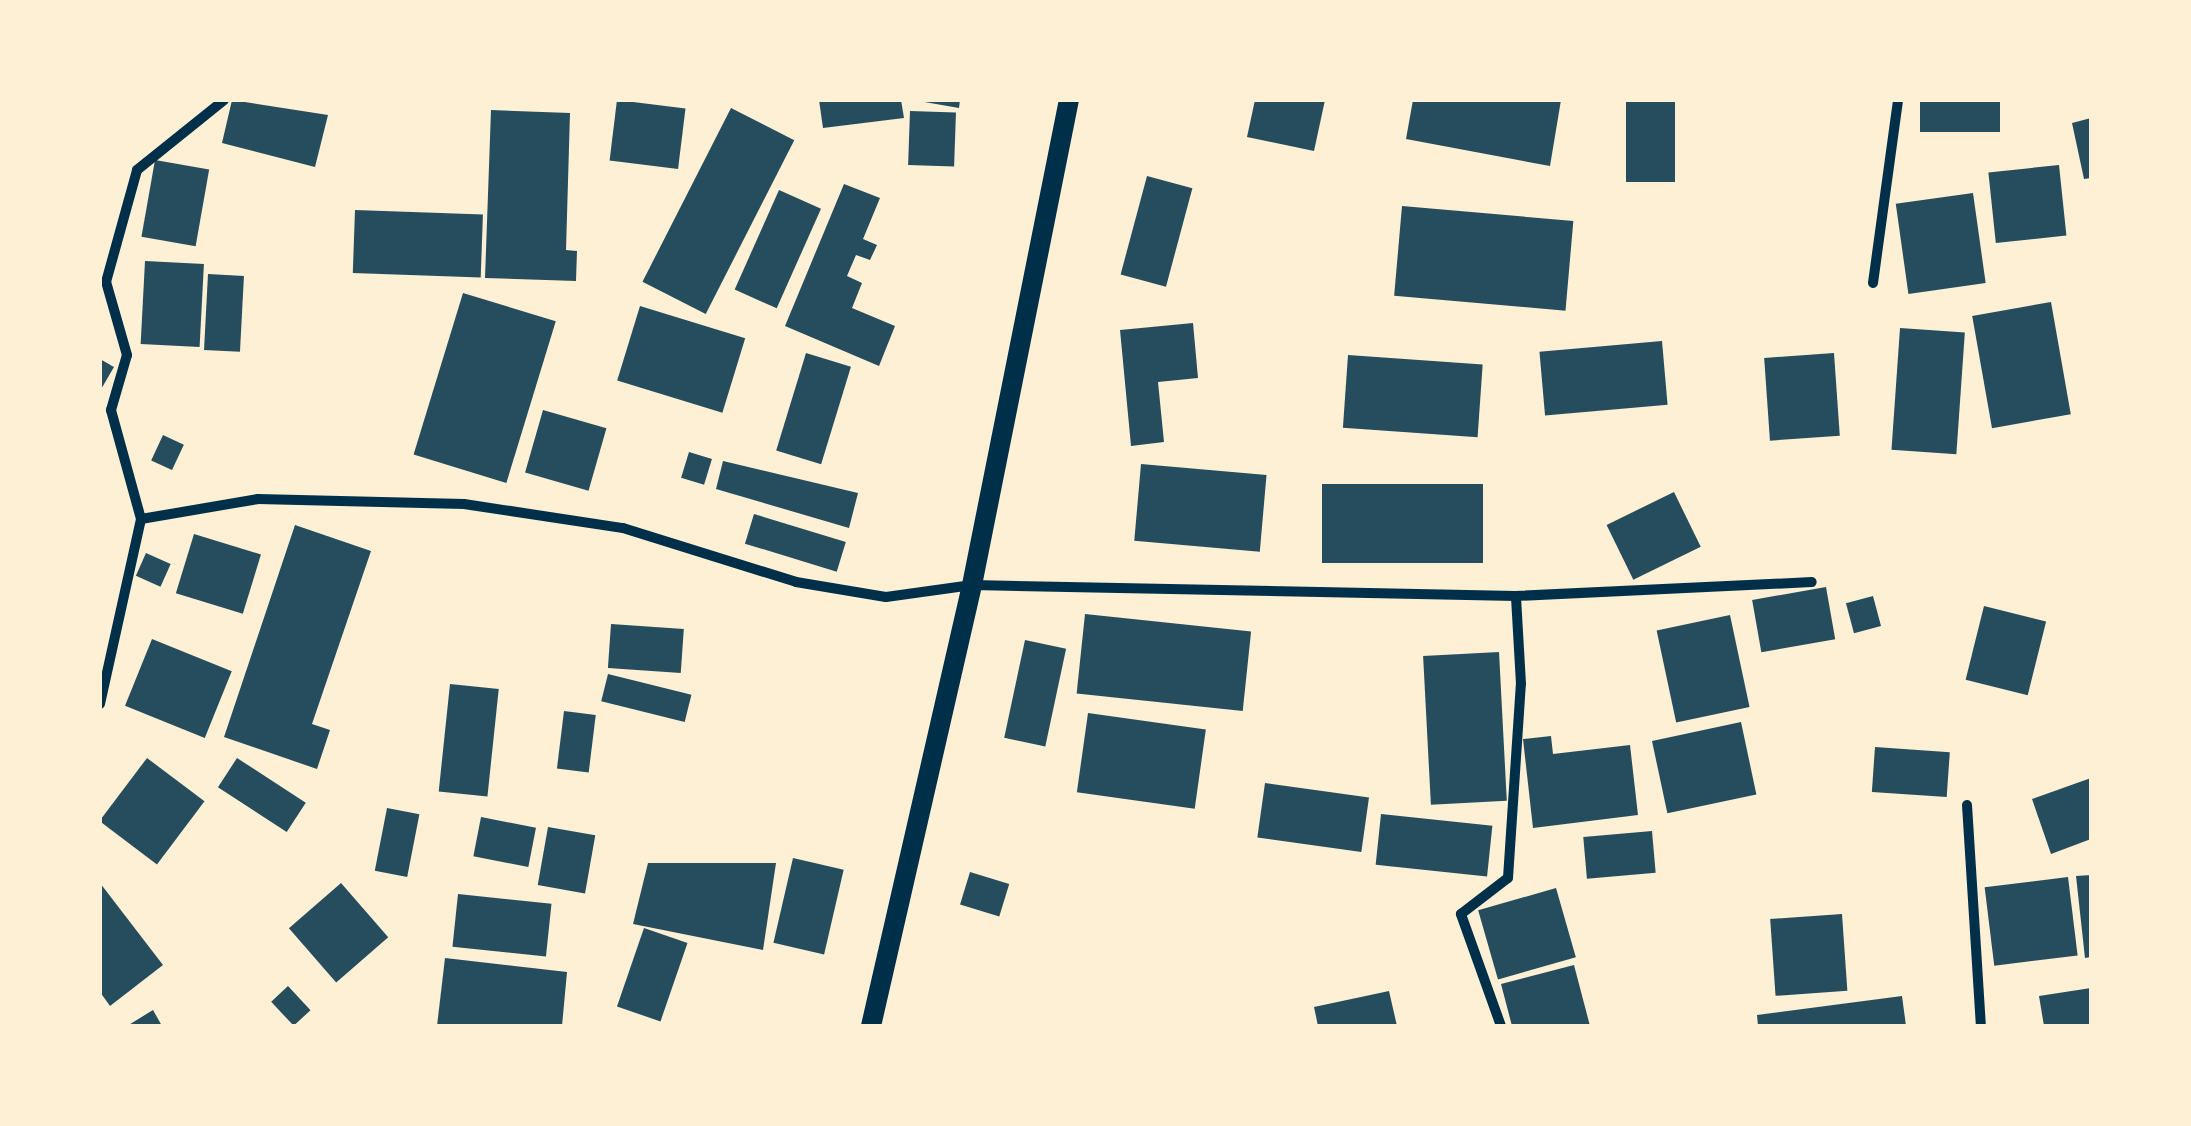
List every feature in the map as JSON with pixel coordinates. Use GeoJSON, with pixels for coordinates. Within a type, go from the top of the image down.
{"type":"FeatureCollection","features":[{"type":"Feature","properties":{"kind":"main road"},"geometry":{"type":"LineString","coordinates":[[870,1026],[972,586],[1069,100]]}},
{"type":"Feature","properties":{"kind":"street"},"geometry":{"type":"LineString","coordinates":[[100,704],[142,519],[112,410],[126,355],[106,282],[136,170],[224,100]]}},
{"type":"Feature","properties":{"kind":"street"},"geometry":{"type":"LineString","coordinates":[[1873,283],[1898,100]]}},
{"type":"Feature","properties":{"kind":"street"},"geometry":{"type":"LineString","coordinates":[[142,519],[258,499],[464,504],[623,528],[796,582],[886,598],[972,586],[1516,596],[1812,582]]}},
{"type":"Feature","properties":{"kind":"street"},"geometry":{"type":"LineString","coordinates":[[1501,1026],[1461,914],[1508,878],[1521,684],[1516,596]]}},
{"type":"Feature","properties":{"kind":"street"},"geometry":{"type":"LineString","coordinates":[[1966,806],[1981,1026]]}},
{"type":"Feature","properties":{"kind":"building"},"geometry":{"type":"Polygon","coordinates":[[[232,100],[328,115],[315,167],[222,143],[232,100]]]}},
{"type":"Feature","properties":{"kind":"building"},"geometry":{"type":"Polygon","coordinates":[[[617,100],[685,108],[678,169],[610,161],[617,100]]]}},
{"type":"Feature","properties":{"kind":"building"},"geometry":{"type":"Polygon","coordinates":[[[819,100],[901,100],[904,118],[823,128],[819,100]]]}},
{"type":"Feature","properties":{"kind":"building"},"geometry":{"type":"Polygon","coordinates":[[[913,100],[960,100],[959,108],[913,100]]]}},
{"type":"Feature","properties":{"kind":"building"},"geometry":{"type":"Polygon","coordinates":[[[1255,100],[1325,100],[1314,151],[1247,137],[1255,100]]]}},
{"type":"Feature","properties":{"kind":"building"},"geometry":{"type":"Polygon","coordinates":[[[1413,100],[1561,100],[1550,166],[1406,139],[1413,100]]]}},
{"type":"Feature","properties":{"kind":"building"},"geometry":{"type":"Polygon","coordinates":[[[1626,100],[1675,100],[1675,182],[1626,182],[1626,100]]]}},
{"type":"Feature","properties":{"kind":"building"},"geometry":{"type":"Polygon","coordinates":[[[1920,100],[2000,100],[2000,132],[1920,132],[1920,100]]]}},
{"type":"Feature","properties":{"kind":"building"},"geometry":{"type":"Polygon","coordinates":[[[731,108],[794,140],[706,314],[642,282],[731,108]]]}},
{"type":"Feature","properties":{"kind":"building"},"geometry":{"type":"Polygon","coordinates":[[[491,110],[570,113],[566,250],[577,251],[576,281],[485,278],[491,110]]]}},
{"type":"Feature","properties":{"kind":"building"},"geometry":{"type":"Polygon","coordinates":[[[910,111],[956,113],[954,167],[908,165],[910,111]]]}},
{"type":"Feature","properties":{"kind":"building"},"geometry":{"type":"Polygon","coordinates":[[[2091,118],[2091,178],[2084,179],[2072,123],[2091,118]]]}},
{"type":"Feature","properties":{"kind":"building"},"geometry":{"type":"Polygon","coordinates":[[[155,160],[209,170],[196,246],[141,237],[155,160]]]}},
{"type":"Feature","properties":{"kind":"building"},"geometry":{"type":"Polygon","coordinates":[[[2059,165],[2066,236],[1996,243],[1988,172],[2059,165]]]}},
{"type":"Feature","properties":{"kind":"building"},"geometry":{"type":"Polygon","coordinates":[[[1147,176],[1192,188],[1166,287],[1121,275],[1147,176]]]}},
{"type":"Feature","properties":{"kind":"building"},"geometry":{"type":"Polygon","coordinates":[[[844,184],[880,198],[863,239],[877,245],[870,260],[856,255],[847,276],[862,283],[852,308],[895,326],[879,366],[785,326],[844,184]]]}},
{"type":"Feature","properties":{"kind":"building"},"geometry":{"type":"Polygon","coordinates":[[[779,190],[821,209],[777,308],[735,290],[779,190]]]}},
{"type":"Feature","properties":{"kind":"building"},"geometry":{"type":"Polygon","coordinates":[[[1973,193],[1986,283],[1908,294],[1896,204],[1973,193]]]}},
{"type":"Feature","properties":{"kind":"building"},"geometry":{"type":"Polygon","coordinates":[[[1402,206],[1573,221],[1566,311],[1394,296],[1402,206]]]}},
{"type":"Feature","properties":{"kind":"building"},"geometry":{"type":"Polygon","coordinates":[[[355,210],[483,214],[481,277],[353,273],[355,210]]]}},
{"type":"Feature","properties":{"kind":"building"},"geometry":{"type":"Polygon","coordinates":[[[145,261],[204,264],[200,347],[141,344],[145,261]]]}},
{"type":"Feature","properties":{"kind":"building"},"geometry":{"type":"Polygon","coordinates":[[[208,274],[244,276],[240,352],[204,350],[208,274]]]}},
{"type":"Feature","properties":{"kind":"building"},"geometry":{"type":"Polygon","coordinates":[[[463,293],[556,321],[506,483],[414,455],[463,293]]]}},
{"type":"Feature","properties":{"kind":"building"},"geometry":{"type":"Polygon","coordinates":[[[2051,302],[2071,414],[1992,428],[1972,316],[2051,302]]]}},
{"type":"Feature","properties":{"kind":"building"},"geometry":{"type":"Polygon","coordinates":[[[640,306],[745,338],[722,413],[617,381],[640,306]]]}},
{"type":"Feature","properties":{"kind":"building"},"geometry":{"type":"Polygon","coordinates":[[[1193,323],[1198,378],[1158,382],[1164,442],[1131,446],[1120,330],[1193,323]]]}},
{"type":"Feature","properties":{"kind":"building"},"geometry":{"type":"Polygon","coordinates":[[[1900,328],[1965,333],[1956,454],[1891,450],[1900,328]]]}},
{"type":"Feature","properties":{"kind":"building"},"geometry":{"type":"Polygon","coordinates":[[[1662,341],[1668,405],[1545,415],[1539,352],[1662,341]]]}},
{"type":"Feature","properties":{"kind":"building"},"geometry":{"type":"Polygon","coordinates":[[[806,353],[851,367],[821,464],[776,451],[806,353]]]}},
{"type":"Feature","properties":{"kind":"building"},"geometry":{"type":"Polygon","coordinates":[[[1834,353],[1840,436],[1770,441],[1764,358],[1834,353]]]}},
{"type":"Feature","properties":{"kind":"building"},"geometry":{"type":"Polygon","coordinates":[[[1348,355],[1483,364],[1478,437],[1343,428],[1348,355]]]}},
{"type":"Feature","properties":{"kind":"building"},"geometry":{"type":"Polygon","coordinates":[[[100,359],[114,367],[100,391],[100,359]]]}},
{"type":"Feature","properties":{"kind":"building"},"geometry":{"type":"Polygon","coordinates":[[[543,410],[606,428],[589,491],[525,472],[543,410]]]}},
{"type":"Feature","properties":{"kind":"building"},"geometry":{"type":"Polygon","coordinates":[[[163,435],[184,445],[172,470],[151,460],[163,435]]]}},
{"type":"Feature","properties":{"kind":"building"},"geometry":{"type":"Polygon","coordinates":[[[689,452],[712,459],[704,485],[681,478],[689,452]]]}},
{"type":"Feature","properties":{"kind":"building"},"geometry":{"type":"Polygon","coordinates":[[[723,461],[858,493],[849,528],[716,489],[723,461]]]}},
{"type":"Feature","properties":{"kind":"building"},"geometry":{"type":"Polygon","coordinates":[[[1141,464],[1267,475],[1260,552],[1134,541],[1141,464]]]}},
{"type":"Feature","properties":{"kind":"building"},"geometry":{"type":"Polygon","coordinates":[[[1322,484],[1483,484],[1483,563],[1322,563],[1322,484]]]}},
{"type":"Feature","properties":{"kind":"building"},"geometry":{"type":"Polygon","coordinates":[[[1674,492],[1701,547],[1633,580],[1607,525],[1674,492]]]}},
{"type":"Feature","properties":{"kind":"building"},"geometry":{"type":"Polygon","coordinates":[[[754,514],[846,542],[837,572],[745,544],[754,514]]]}},
{"type":"Feature","properties":{"kind":"building"},"geometry":{"type":"Polygon","coordinates":[[[295,525],[371,551],[312,724],[330,730],[317,769],[224,737],[295,525]]]}},
{"type":"Feature","properties":{"kind":"building"},"geometry":{"type":"Polygon","coordinates":[[[194,534],[261,554],[243,614],[176,593],[194,534]]]}},
{"type":"Feature","properties":{"kind":"building"},"geometry":{"type":"Polygon","coordinates":[[[146,553],[171,564],[160,587],[136,576],[146,553]]]}},
{"type":"Feature","properties":{"kind":"building"},"geometry":{"type":"Polygon","coordinates":[[[1826,587],[1835,639],[1761,652],[1752,600],[1826,587]]]}},
{"type":"Feature","properties":{"kind":"building"},"geometry":{"type":"Polygon","coordinates":[[[1873,596],[1881,626],[1854,633],[1846,603],[1873,596]]]}},
{"type":"Feature","properties":{"kind":"building"},"geometry":{"type":"Polygon","coordinates":[[[1984,606],[2046,621],[2028,695],[1966,680],[1984,606]]]}},
{"type":"Feature","properties":{"kind":"building"},"geometry":{"type":"Polygon","coordinates":[[[1085,614],[1251,631],[1243,711],[1077,694],[1085,614]]]}},
{"type":"Feature","properties":{"kind":"building"},"geometry":{"type":"Polygon","coordinates":[[[1730,615],[1750,707],[1676,723],[1657,631],[1730,615]]]}},
{"type":"Feature","properties":{"kind":"building"},"geometry":{"type":"Polygon","coordinates":[[[611,624],[684,629],[681,673],[608,668],[611,624]]]}},
{"type":"Feature","properties":{"kind":"building"},"geometry":{"type":"Polygon","coordinates":[[[152,639],[232,671],[205,738],[125,706],[152,639]]]}},
{"type":"Feature","properties":{"kind":"building"},"geometry":{"type":"Polygon","coordinates":[[[1025,640],[1066,649],[1045,747],[1004,738],[1025,640]]]}},
{"type":"Feature","properties":{"kind":"building"},"geometry":{"type":"Polygon","coordinates":[[[1499,652],[1507,801],[1431,805],[1423,656],[1499,652]]]}},
{"type":"Feature","properties":{"kind":"building"},"geometry":{"type":"Polygon","coordinates":[[[608,674],[691,695],[685,722],[601,701],[608,674]]]}},
{"type":"Feature","properties":{"kind":"building"},"geometry":{"type":"Polygon","coordinates":[[[450,684],[499,689],[487,797],[439,791],[450,684]]]}},
{"type":"Feature","properties":{"kind":"building"},"geometry":{"type":"Polygon","coordinates":[[[564,711],[596,715],[589,772],[557,769],[564,711]]]}},
{"type":"Feature","properties":{"kind":"building"},"geometry":{"type":"Polygon","coordinates":[[[1088,713],[1206,730],[1195,809],[1077,792],[1088,713]]]}},
{"type":"Feature","properties":{"kind":"building"},"geometry":{"type":"Polygon","coordinates":[[[1741,722],[1756,794],[1667,813],[1652,741],[1741,722]]]}},
{"type":"Feature","properties":{"kind":"building"},"geometry":{"type":"Polygon","coordinates":[[[1551,736],[1553,754],[1630,745],[1638,815],[1533,828],[1523,739],[1551,736]]]}},
{"type":"Feature","properties":{"kind":"building"},"geometry":{"type":"Polygon","coordinates":[[[1875,747],[1950,752],[1947,797],[1872,792],[1875,747]]]}},
{"type":"Feature","properties":{"kind":"building"},"geometry":{"type":"Polygon","coordinates":[[[147,758],[205,801],[157,864],[100,822],[147,758]]]}},
{"type":"Feature","properties":{"kind":"building"},"geometry":{"type":"Polygon","coordinates":[[[237,758],[306,803],[287,832],[218,787],[237,758]]]}},
{"type":"Feature","properties":{"kind":"building"},"geometry":{"type":"Polygon","coordinates":[[[2091,778],[2091,839],[2051,854],[2032,799],[2091,778]]]}},
{"type":"Feature","properties":{"kind":"building"},"geometry":{"type":"Polygon","coordinates":[[[1265,783],[1369,798],[1361,852],[1257,837],[1265,783]]]}},
{"type":"Feature","properties":{"kind":"building"},"geometry":{"type":"Polygon","coordinates":[[[387,808],[419,814],[407,877],[375,871],[387,808]]]}},
{"type":"Feature","properties":{"kind":"building"},"geometry":{"type":"Polygon","coordinates":[[[1381,814],[1492,826],[1487,876],[1376,865],[1381,814]]]}},
{"type":"Feature","properties":{"kind":"building"},"geometry":{"type":"Polygon","coordinates":[[[481,817],[536,828],[528,867],[473,856],[481,817]]]}},
{"type":"Feature","properties":{"kind":"building"},"geometry":{"type":"Polygon","coordinates":[[[548,827],[595,835],[585,893],[538,885],[548,827]]]}},
{"type":"Feature","properties":{"kind":"building"},"geometry":{"type":"Polygon","coordinates":[[[1652,831],[1656,873],[1587,879],[1583,837],[1652,831]]]}},
{"type":"Feature","properties":{"kind":"building"},"geometry":{"type":"Polygon","coordinates":[[[793,858],[844,870],[824,954],[773,943],[793,858]]]}},
{"type":"Feature","properties":{"kind":"building"},"geometry":{"type":"Polygon","coordinates":[[[648,863],[776,863],[763,950],[633,924],[648,863]]]}},
{"type":"Feature","properties":{"kind":"building"},"geometry":{"type":"Polygon","coordinates":[[[970,872],[1009,884],[999,917],[960,905],[970,872]]]}},
{"type":"Feature","properties":{"kind":"building"},"geometry":{"type":"Polygon","coordinates":[[[2091,875],[2091,957],[2085,958],[2076,876],[2091,875]]]}},
{"type":"Feature","properties":{"kind":"building"},"geometry":{"type":"Polygon","coordinates":[[[2068,877],[2078,955],[1994,966],[1985,887],[2068,877]]]}},
{"type":"Feature","properties":{"kind":"building"},"geometry":{"type":"Polygon","coordinates":[[[100,883],[163,965],[110,1006],[100,992],[100,883]]]}},
{"type":"Feature","properties":{"kind":"building"},"geometry":{"type":"Polygon","coordinates":[[[341,883],[388,937],[336,983],[289,928],[341,883]]]}},
{"type":"Feature","properties":{"kind":"building"},"geometry":{"type":"Polygon","coordinates":[[[1556,888],[1576,957],[1498,980],[1478,910],[1556,888]]]}},
{"type":"Feature","properties":{"kind":"building"},"geometry":{"type":"Polygon","coordinates":[[[458,894],[551,904],[546,957],[452,947],[458,894]]]}},
{"type":"Feature","properties":{"kind":"building"},"geometry":{"type":"Polygon","coordinates":[[[1842,914],[1847,991],[1776,996],[1770,919],[1842,914]]]}},
{"type":"Feature","properties":{"kind":"building"},"geometry":{"type":"Polygon","coordinates":[[[644,928],[687,943],[660,1021],[617,1006],[644,928]]]}},
{"type":"Feature","properties":{"kind":"building"},"geometry":{"type":"Polygon","coordinates":[[[445,958],[567,972],[562,1026],[437,1026],[445,958]]]}},
{"type":"Feature","properties":{"kind":"building"},"geometry":{"type":"Polygon","coordinates":[[[1574,965],[1590,1026],[1512,1026],[1501,984],[1574,965]]]}},
{"type":"Feature","properties":{"kind":"building"},"geometry":{"type":"Polygon","coordinates":[[[288,986],[311,1010],[294,1026],[271,1002],[288,986]]]}},
{"type":"Feature","properties":{"kind":"building"},"geometry":{"type":"Polygon","coordinates":[[[2091,988],[2091,1026],[2044,1026],[2039,996],[2091,988]]]}},
{"type":"Feature","properties":{"kind":"building"},"geometry":{"type":"Polygon","coordinates":[[[1389,991],[1397,1026],[1318,1026],[1314,1007],[1389,991]]]}},
{"type":"Feature","properties":{"kind":"building"},"geometry":{"type":"Polygon","coordinates":[[[1902,996],[1906,1026],[1758,1026],[1757,1015],[1902,996]]]}},
{"type":"Feature","properties":{"kind":"building"},"geometry":{"type":"Polygon","coordinates":[[[153,1010],[162,1026],[127,1026],[153,1010]]]}}]}
